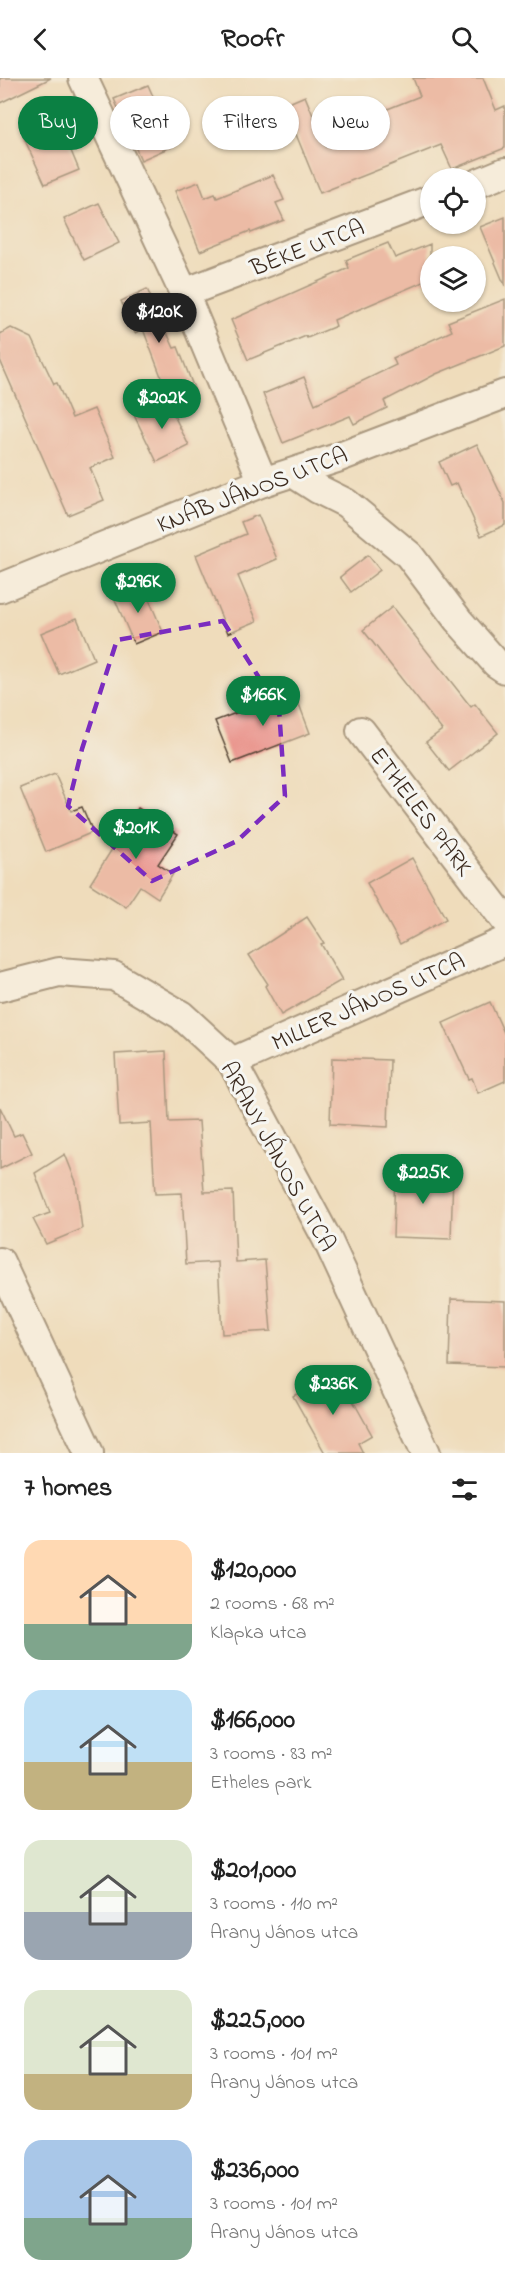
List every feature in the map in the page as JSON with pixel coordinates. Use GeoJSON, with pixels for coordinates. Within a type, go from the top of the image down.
{"type":"FeatureCollection","features":[{"type":"Feature","properties":{"kind":"street"},"geometry":{"type":"LineString","coordinates":[[83,78],[184,293],[263,482]]}},
{"type":"Feature","properties":{"kind":"street"},"geometry":{"type":"LineString","coordinates":[[486,180],[505,172]]}},
{"type":"Feature","properties":{"kind":"street","name":"BÉKE UTCA"},"geometry":{"type":"LineString","coordinates":[[184,293],[420,204]]}},
{"type":"Feature","properties":{"kind":"street","name":"KNÁB JÁNOS UTCA"},"geometry":{"type":"LineString","coordinates":[[0,588],[263,482],[337,458],[505,394]]}},
{"type":"Feature","properties":{"kind":"street"},"geometry":{"type":"LineString","coordinates":[[337,458],[346,503]]}},
{"type":"Feature","properties":{"kind":"street"},"geometry":{"type":"LineString","coordinates":[[293,473],[346,503],[409,555],[458,620],[496,663],[505,669]]}},
{"type":"Feature","properties":{"kind":"street","name":"ETHELES PARK"},"geometry":{"type":"LineString","coordinates":[[362,731],[505,920]]}},
{"type":"Feature","properties":{"kind":"street","name":"MILLER JÁNOS UTCA"},"geometry":{"type":"LineString","coordinates":[[232,1062],[505,941]]}},
{"type":"Feature","properties":{"kind":"street","name":"ARANY JÁNOS UTCA"},"geometry":{"type":"LineString","coordinates":[[0,987],[59,972],[114,976],[181,1015],[232,1062],[327,1239],[426,1453]]}},
{"type":"Feature","properties":{"kind":"street"},"geometry":{"type":"LineString","coordinates":[[0,1263],[90,1453]]}},
{"type":"Feature","properties":{"kind":"highlighted area"},"geometry":{"type":"Polygon","coordinates":[[[223,621],[279,709],[285,796],[237,841],[152,881],[68,806],[82,749],[117,640],[223,621]]]}},
{"type":"Feature","properties":{"kind":"building"},"geometry":{"type":"Polygon","coordinates":[[[0,78],[51,78],[0,103],[0,78]]]}},
{"type":"Feature","properties":{"kind":"building"},"geometry":{"type":"Polygon","coordinates":[[[413,78],[483,78],[496,110],[505,106],[505,148],[452,168],[441,145],[320,193],[299,142],[299,99],[305,96],[311,111],[311,150],[390,150],[390,108],[420,96],[413,78]]]}},
{"type":"Feature","properties":{"kind":"building"},"geometry":{"type":"Polygon","coordinates":[[[148,85],[153,96],[121,96],[148,85]]]}},
{"type":"Feature","properties":{"kind":"building"},"geometry":{"type":"Polygon","coordinates":[[[29,150],[71,150],[79,170],[45,184],[29,150]]]}},
{"type":"Feature","properties":{"kind":"building"},"geometry":{"type":"Polygon","coordinates":[[[137,150],[164,150],[141,160],[137,150]]]}},
{"type":"Feature","properties":{"kind":"building"},"geometry":{"type":"Polygon","coordinates":[[[273,175],[284,200],[276,203],[284,220],[200,251],[175,191],[199,182],[205,198],[215,194],[217,198],[273,175]]]}},
{"type":"Feature","properties":{"kind":"building"},"geometry":{"type":"Polygon","coordinates":[[[99,203],[119,243],[84,260],[64,219],[99,203]]]}},
{"type":"Feature","properties":{"kind":"building"},"geometry":{"type":"Polygon","coordinates":[[[505,217],[505,286],[483,234],[486,234],[486,225],[505,217]]]}},
{"type":"Feature","properties":{"kind":"building"},"geometry":{"type":"Polygon","coordinates":[[[388,243],[395,258],[420,248],[420,283],[334,320],[336,326],[248,360],[231,320],[349,268],[346,260],[388,243]]]}},
{"type":"Feature","properties":{"kind":"building"},"geometry":{"type":"Polygon","coordinates":[[[147,289],[174,348],[178,347],[195,391],[170,400],[143,329],[135,333],[121,301],[147,289]]]}},
{"type":"Feature","properties":{"kind":"building"},"geometry":{"type":"Polygon","coordinates":[[[505,299],[505,346],[436,374],[384,401],[387,408],[354,424],[350,416],[283,443],[263,394],[304,377],[315,404],[396,365],[393,358],[452,331],[448,322],[473,312],[486,312],[486,307],[505,299]]]}},
{"type":"Feature","properties":{"kind":"building"},"geometry":{"type":"Polygon","coordinates":[[[11,328],[32,338],[54,384],[57,383],[72,418],[94,409],[115,457],[90,468],[104,500],[68,515],[0,360],[0,334],[11,328]]]}},
{"type":"Feature","properties":{"kind":"building"},"geometry":{"type":"Polygon","coordinates":[[[166,399],[189,446],[157,462],[134,415],[166,399]]]}},
{"type":"Feature","properties":{"kind":"building"},"geometry":{"type":"Polygon","coordinates":[[[477,444],[505,503],[505,525],[481,536],[457,483],[450,486],[439,462],[477,444]]]}},
{"type":"Feature","properties":{"kind":"building"},"geometry":{"type":"Polygon","coordinates":[[[258,515],[277,559],[238,576],[257,621],[228,633],[196,555],[246,534],[241,522],[258,515]]]}},
{"type":"Feature","properties":{"kind":"building"},"geometry":{"type":"Polygon","coordinates":[[[368,555],[380,570],[351,592],[340,577],[368,555]]]}},
{"type":"Feature","properties":{"kind":"building"},"geometry":{"type":"Polygon","coordinates":[[[142,583],[163,632],[134,644],[113,595],[142,583]]]}},
{"type":"Feature","properties":{"kind":"building"},"geometry":{"type":"Polygon","coordinates":[[[392,607],[471,707],[475,704],[498,733],[449,771],[426,742],[442,730],[363,630],[392,607]]]}},
{"type":"Feature","properties":{"kind":"building"},"geometry":{"type":"Polygon","coordinates":[[[77,618],[94,659],[59,674],[41,633],[77,618]]]}},
{"type":"Feature","properties":{"kind":"building"},"geometry":{"type":"Polygon","coordinates":[[[294,691],[310,733],[232,763],[215,721],[294,691]]]}},
{"type":"Feature","properties":{"kind":"building"},"geometry":{"type":"Polygon","coordinates":[[[55,774],[71,811],[82,807],[93,832],[46,852],[20,788],[55,774]]]}},
{"type":"Feature","properties":{"kind":"building"},"geometry":{"type":"Polygon","coordinates":[[[138,808],[178,834],[158,864],[173,874],[158,898],[140,886],[126,907],[90,884],[138,808]]]}},
{"type":"Feature","properties":{"kind":"building"},"geometry":{"type":"Polygon","coordinates":[[[412,858],[446,919],[400,944],[367,883],[412,858]]]}},
{"type":"Feature","properties":{"kind":"building"},"geometry":{"type":"Polygon","coordinates":[[[307,917],[324,943],[321,944],[342,980],[281,1015],[265,986],[268,984],[249,955],[307,917]]]}},
{"type":"Feature","properties":{"kind":"building"},"geometry":{"type":"Polygon","coordinates":[[[490,1002],[505,1035],[505,1081],[478,1093],[443,1023],[490,1002]]]}},
{"type":"Feature","properties":{"kind":"building"},"geometry":{"type":"Polygon","coordinates":[[[166,1051],[169,1122],[199,1121],[204,1192],[233,1191],[236,1262],[265,1260],[271,1331],[222,1334],[218,1262],[186,1264],[182,1193],[155,1194],[151,1123],[119,1125],[115,1054],[166,1051]]]}},
{"type":"Feature","properties":{"kind":"building"},"geometry":{"type":"Polygon","coordinates":[[[332,1058],[390,1060],[388,1127],[330,1124],[332,1058]]]}},
{"type":"Feature","properties":{"kind":"building"},"geometry":{"type":"Polygon","coordinates":[[[0,1107],[14,1136],[22,1133],[32,1153],[0,1169],[0,1107]]]}},
{"type":"Feature","properties":{"kind":"building"},"geometry":{"type":"Polygon","coordinates":[[[65,1154],[76,1182],[82,1229],[46,1244],[33,1219],[50,1213],[35,1173],[65,1154]]]}},
{"type":"Feature","properties":{"kind":"building"},"geometry":{"type":"Polygon","coordinates":[[[395,1171],[453,1173],[451,1239],[393,1237],[395,1171]]]}},
{"type":"Feature","properties":{"kind":"building"},"geometry":{"type":"Polygon","coordinates":[[[451,1299],[505,1301],[505,1367],[449,1365],[451,1299]]]}},
{"type":"Feature","properties":{"kind":"building"},"geometry":{"type":"Polygon","coordinates":[[[337,1372],[372,1435],[358,1443],[363,1453],[325,1453],[293,1396],[337,1372]]]}}]}
